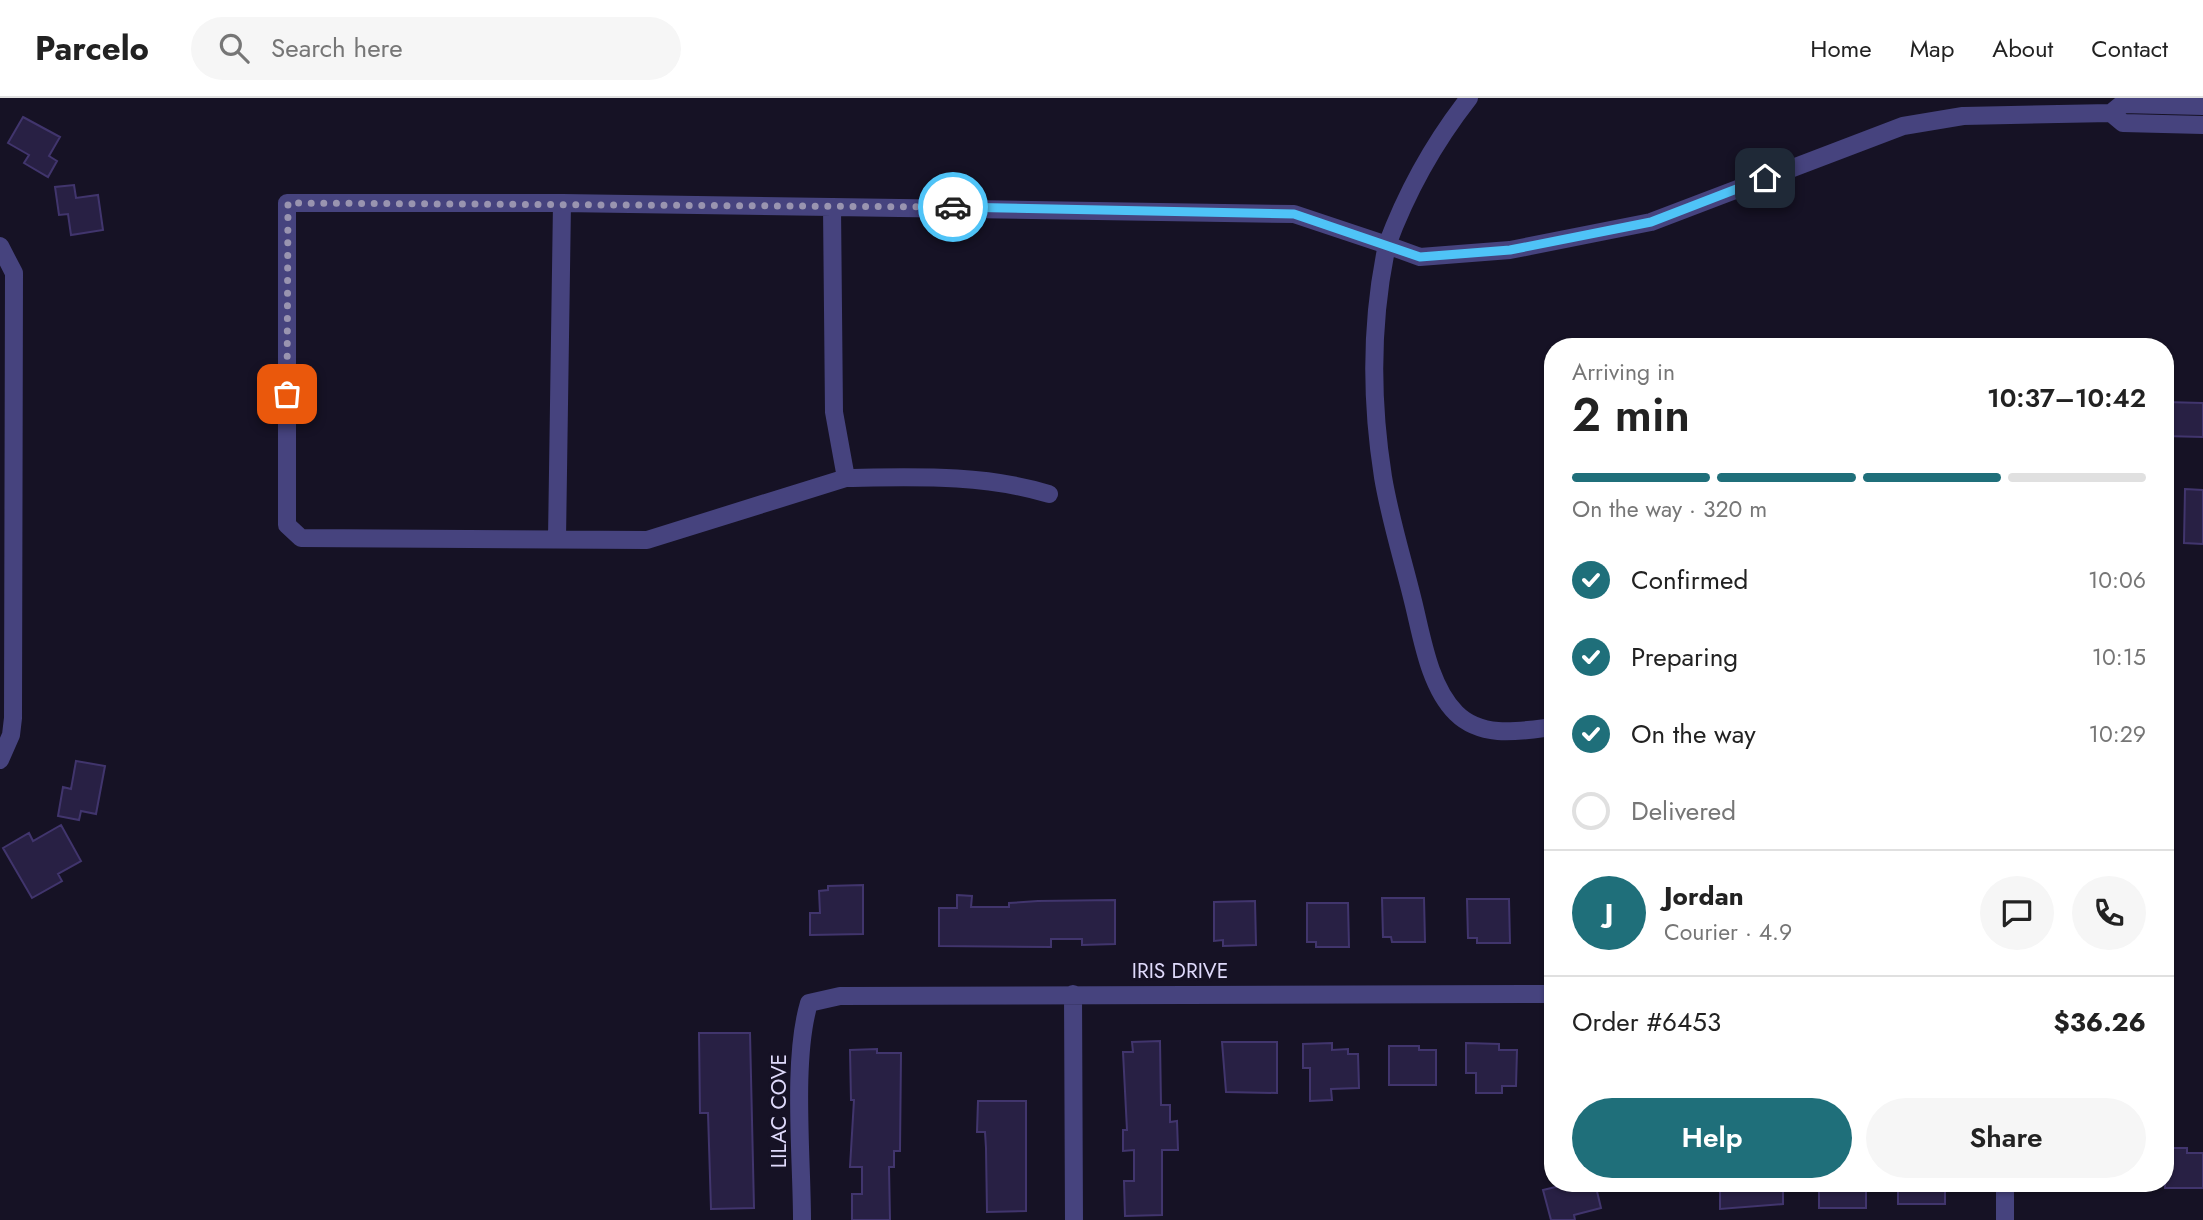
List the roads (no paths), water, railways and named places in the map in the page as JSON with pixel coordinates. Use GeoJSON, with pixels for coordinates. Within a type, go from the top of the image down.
{"type":"FeatureCollection","features":[{"type":"Feature","properties":{"kind":"street"},"geometry":{"type":"LineString","coordinates":[[1469,98],[1439,136],[1404,200],[1387,245],[1377,289],[1374,399],[1383,478],[1420,630],[1440,691],[1457,715],[1482,728],[1508,733],[1544,728]]}},
{"type":"Feature","properties":{"kind":"street"},"geometry":{"type":"LineString","coordinates":[[1049,494],[1015,484],[943,477],[846,478],[647,540],[301,538],[287,525],[288,203],[562,203],[1294,214],[1420,257],[1510,250],[1651,222],[1903,126],[1963,116],[2111,113],[2122,104],[2203,106]]}},
{"type":"Feature","properties":{"kind":"street"},"geometry":{"type":"LineString","coordinates":[[2111,113],[2123,123],[2203,125]]}},
{"type":"Feature","properties":{"kind":"street"},"geometry":{"type":"LineString","coordinates":[[558,539],[562,203]]}},
{"type":"Feature","properties":{"kind":"street"},"geometry":{"type":"LineString","coordinates":[[832,207],[834,412],[846,478]]}},
{"type":"Feature","properties":{"kind":"street"},"geometry":{"type":"LineString","coordinates":[[0,246],[13,273],[6,652],[11,735],[0,760]]}},
{"type":"Feature","properties":{"kind":"street"},"geometry":{"type":"LineString","coordinates":[[1073,994],[1074,1220]]}},
{"type":"Feature","properties":{"kind":"street","name":"IRIS DRIVE"},"geometry":{"type":"LineString","coordinates":[[809,1003],[840,996],[1544,994]]}},
{"type":"Feature","properties":{"kind":"street","name":"LILAC COVE"},"geometry":{"type":"LineString","coordinates":[[802,1220],[802,1025],[809,1003]]}},
{"type":"Feature","properties":{"kind":"street"},"geometry":{"type":"LineString","coordinates":[[2005,1192],[2005,1220]]}}]}
